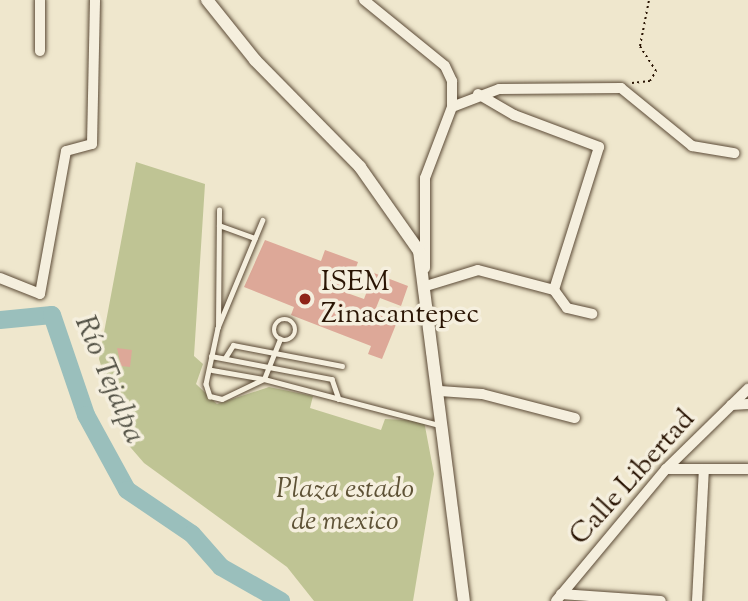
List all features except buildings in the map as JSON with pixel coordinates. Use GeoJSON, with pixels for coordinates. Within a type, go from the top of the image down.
{"type":"FeatureCollection","features":[{"type":"Feature","properties":{"kind":"street"},"geometry":{"type":"LineString","coordinates":[[40,0],[40,51]]}},
{"type":"Feature","properties":{"kind":"street"},"geometry":{"type":"LineString","coordinates":[[0,278],[40,294],[66,151],[91,149],[95,0]]}},
{"type":"Feature","properties":{"kind":"street"},"geometry":{"type":"LineString","coordinates":[[207,0],[255,60],[360,167],[408,230],[425,268]]}},
{"type":"Feature","properties":{"kind":"street"},"geometry":{"type":"LineString","coordinates":[[364,0],[444,66],[452,107],[427,164],[425,268],[464,601]]}},
{"type":"Feature","properties":{"kind":"street"},"geometry":{"type":"LineString","coordinates":[[452,107],[478,94],[621,88],[692,146],[734,152]]}},
{"type":"Feature","properties":{"kind":"street"},"geometry":{"type":"LineString","coordinates":[[478,94],[514,115],[599,147],[554,290]]}},
{"type":"Feature","properties":{"kind":"street"},"geometry":{"type":"LineString","coordinates":[[426,286],[478,270],[554,290],[567,309],[592,314]]}},
{"type":"Feature","properties":{"kind":"street","name":"Calle Libertad"},"geometry":{"type":"LineString","coordinates":[[559,598],[666,468],[748,389]]}},
{"type":"Feature","properties":{"kind":"street"},"geometry":{"type":"LineString","coordinates":[[440,391],[482,394],[575,418]]}},
{"type":"Feature","properties":{"kind":"street"},"geometry":{"type":"LineString","coordinates":[[731,405],[748,404]]}},
{"type":"Feature","properties":{"kind":"street"},"geometry":{"type":"LineString","coordinates":[[666,468],[748,469]]}},
{"type":"Feature","properties":{"kind":"street"},"geometry":{"type":"LineString","coordinates":[[697,601],[704,469]]}},
{"type":"Feature","properties":{"kind":"street"},"geometry":{"type":"LineString","coordinates":[[559,598],[662,601]]}},
{"type":"Feature","properties":{"kind":"lane"},"geometry":{"type":"LineString","coordinates":[[218,327],[219,210]]}},
{"type":"Feature","properties":{"kind":"lane"},"geometry":{"type":"LineString","coordinates":[[263,220],[218,327],[211,356],[212,370],[206,388],[216,400],[264,379],[280,339],[275,328]]}},
{"type":"Feature","properties":{"kind":"lane"},"geometry":{"type":"LineString","coordinates":[[219,225],[255,238]]}},
{"type":"Feature","properties":{"kind":"lane"},"geometry":{"type":"LineString","coordinates":[[266,327],[275,328],[285,319],[294,324],[292,337],[280,339]]}},
{"type":"Feature","properties":{"kind":"lane"},"geometry":{"type":"LineString","coordinates":[[225,358],[233,345],[342,366]]}},
{"type":"Feature","properties":{"kind":"lane"},"geometry":{"type":"LineString","coordinates":[[211,356],[270,365],[332,379],[339,399]]}},
{"type":"Feature","properties":{"kind":"lane"},"geometry":{"type":"LineString","coordinates":[[212,370],[264,379],[444,426]]}},
{"type":"Feature","properties":{"kind":"path"},"geometry":{"type":"LineString","coordinates":[[621,88],[654,76],[640,47],[649,0]]}},
{"type":"Feature","properties":{"kind":"green space","name":"Plaza estado de mexico"},"geometry":{"type":"Polygon","coordinates":[[[136,162],[205,184],[194,356],[203,364],[196,384],[217,404],[269,387],[313,396],[310,408],[381,430],[385,419],[424,421],[434,474],[413,601],[314,601],[287,567],[144,463],[125,441],[99,359],[136,162]]]}},
{"type":"Feature","properties":{"kind":"waterway","name":"Río Tejalpa"},"geometry":{"type":"LineString","coordinates":[[0,320],[52,315],[86,415],[127,490],[192,534],[221,567],[281,601]]}},
{"type":"Feature","properties":{"kind":"place","name":"ISEM Zinacantepec"},"geometry":{"type":"Point","coordinates":[305,299]}}]}
